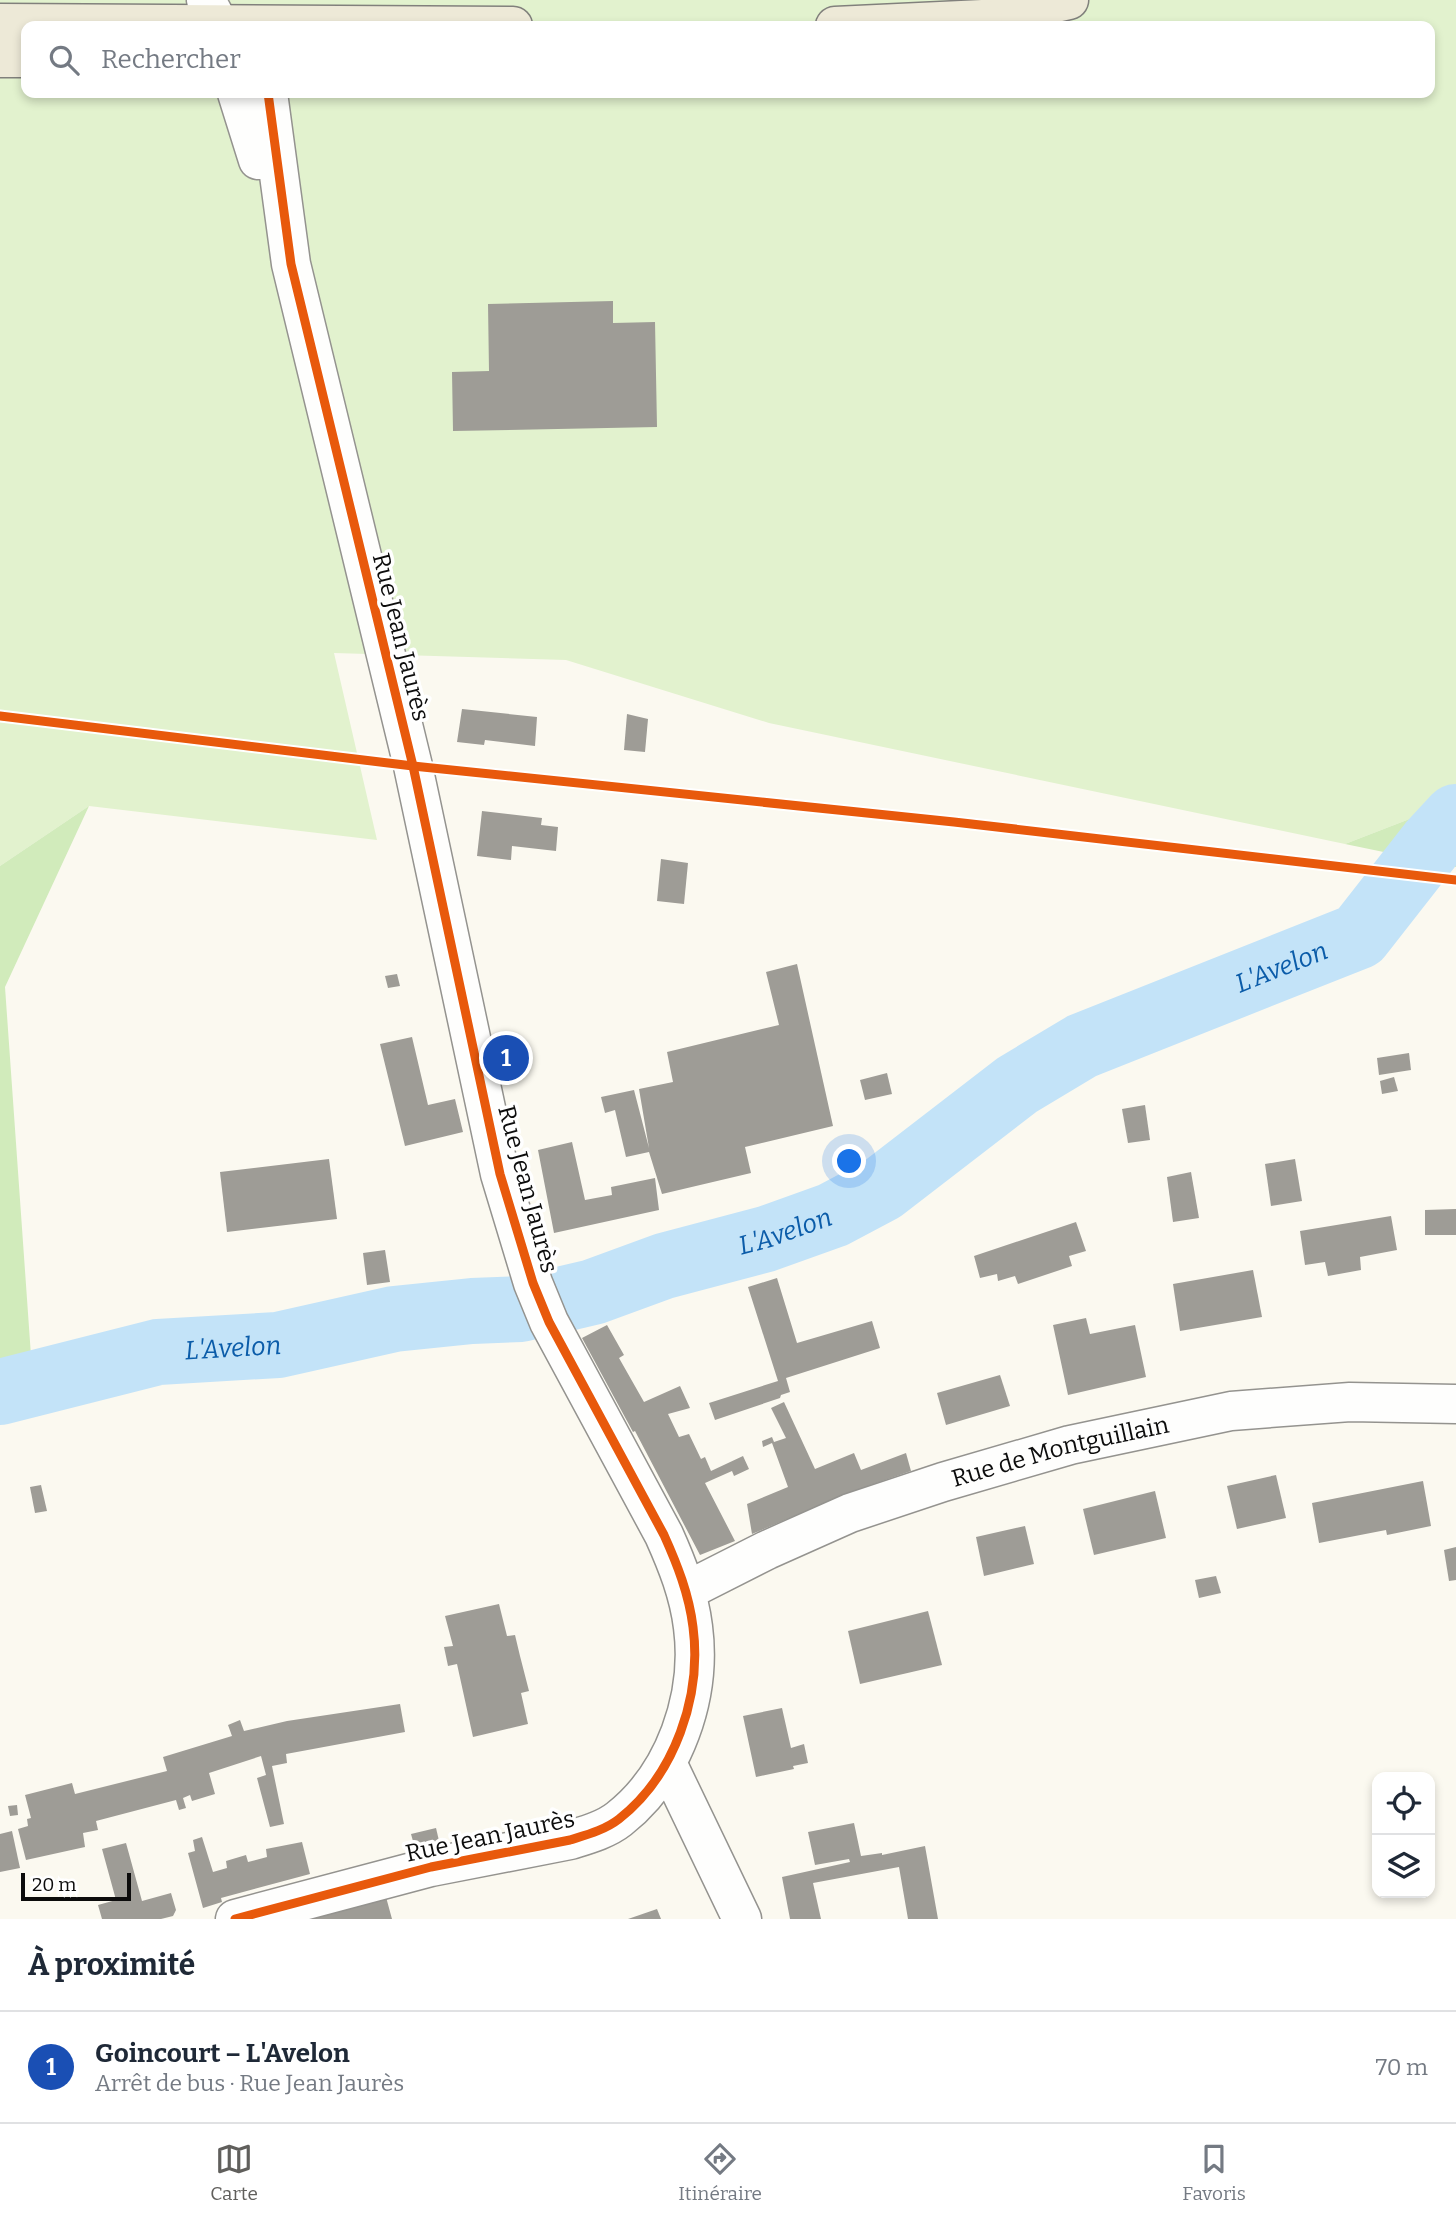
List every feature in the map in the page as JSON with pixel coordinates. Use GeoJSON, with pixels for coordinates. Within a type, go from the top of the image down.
{"type":"FeatureCollection","features":[{"type":"Feature","properties":{"kind":"main road"},"geometry":{"type":"LineString","coordinates":[[973,21],[1069,0]]}},
{"type":"Feature","properties":{"kind":"main road"},"geometry":{"type":"LineString","coordinates":[[72,21],[215,17],[238,21]]}},
{"type":"Feature","properties":{"kind":"main road"},"geometry":{"type":"LineString","coordinates":[[0,23],[21,22]]}},
{"type":"Feature","properties":{"kind":"main road"},"geometry":{"type":"LineString","coordinates":[[0,58],[21,58]]}},
{"type":"Feature","properties":{"kind":"street","name":"Rue Jean Jaurès"},"geometry":{"type":"LineString","coordinates":[[235,1919],[431,1867],[545,1846],[591,1833],[618,1820],[651,1785],[667,1763],[686,1714],[693,1681],[695,1653],[686,1591],[664,1535],[558,1340],[533,1283],[492,1140],[413,766],[290,258],[239,98]]}},
{"type":"Feature","properties":{"kind":"street","name":"Rue Jean Jaurès"},"geometry":{"type":"LineString","coordinates":[[269,98],[290,258]]}},
{"type":"Feature","properties":{"kind":"street","name":"Rue de Montguillain"},"geometry":{"type":"LineString","coordinates":[[686,1591],[766,1550],[850,1513],[943,1482],[1070,1445],[1198,1417],[1257,1408],[1350,1402],[1456,1404]]}},
{"type":"Feature","properties":{"kind":"street"},"geometry":{"type":"LineString","coordinates":[[667,1763],[742,1919]]}},
{"type":"Feature","properties":{"kind":"green space"},"geometry":{"type":"Polygon","coordinates":[[[0,0],[1456,0],[1456,801],[1345,844],[769,723],[566,660],[334,653],[377,840],[89,806],[0,866],[0,0]]]}},
{"type":"Feature","properties":{"kind":"green space"},"geometry":{"type":"Polygon","coordinates":[[[1456,801],[1456,867],[1345,844],[1456,801]]]}},
{"type":"Feature","properties":{"kind":"green space"},"geometry":{"type":"Polygon","coordinates":[[[89,806],[5,987],[33,1384],[0,1385],[0,866],[89,806]]]}},
{"type":"Feature","properties":{"kind":"building"},"geometry":{"type":"Polygon","coordinates":[[[613,301],[613,323],[655,322],[657,427],[453,431],[452,372],[489,371],[488,304],[613,301]]]}},
{"type":"Feature","properties":{"kind":"building"},"geometry":{"type":"Polygon","coordinates":[[[462,709],[537,717],[535,746],[485,740],[484,745],[457,742],[462,709]]]}},
{"type":"Feature","properties":{"kind":"building"},"geometry":{"type":"Polygon","coordinates":[[[627,714],[648,719],[645,752],[624,750],[627,714]]]}},
{"type":"Feature","properties":{"kind":"building"},"geometry":{"type":"Polygon","coordinates":[[[482,811],[542,818],[541,825],[558,827],[556,851],[512,846],[511,860],[477,856],[482,811]]]}},
{"type":"Feature","properties":{"kind":"building"},"geometry":{"type":"Polygon","coordinates":[[[661,859],[688,863],[684,904],[657,901],[661,859]]]}},
{"type":"Feature","properties":{"kind":"building"},"geometry":{"type":"Polygon","coordinates":[[[797,964],[833,1126],[745,1147],[751,1173],[662,1194],[649,1152],[626,1157],[615,1110],[605,1113],[601,1097],[634,1090],[649,1148],[639,1089],[673,1082],[667,1052],[779,1025],[766,972],[797,964]]]}},
{"type":"Feature","properties":{"kind":"building"},"geometry":{"type":"Polygon","coordinates":[[[397,974],[400,986],[388,988],[385,976],[397,974]]]}},
{"type":"Feature","properties":{"kind":"building"},"geometry":{"type":"Polygon","coordinates":[[[412,1037],[428,1105],[455,1099],[463,1132],[405,1146],[380,1044],[412,1037]]]}},
{"type":"Feature","properties":{"kind":"building"},"geometry":{"type":"Polygon","coordinates":[[[1409,1053],[1411,1070],[1379,1075],[1377,1058],[1409,1053]]]}},
{"type":"Feature","properties":{"kind":"building"},"geometry":{"type":"Polygon","coordinates":[[[887,1073],[892,1094],[865,1100],[860,1080],[887,1073]]]}},
{"type":"Feature","properties":{"kind":"building"},"geometry":{"type":"Polygon","coordinates":[[[1394,1077],[1398,1091],[1382,1094],[1380,1081],[1394,1077]]]}},
{"type":"Feature","properties":{"kind":"building"},"geometry":{"type":"Polygon","coordinates":[[[1145,1105],[1150,1140],[1128,1143],[1122,1109],[1145,1105]]]}},
{"type":"Feature","properties":{"kind":"building"},"geometry":{"type":"Polygon","coordinates":[[[572,1142],[585,1200],[612,1195],[611,1187],[655,1178],[659,1210],[554,1233],[538,1150],[572,1142]]]}},
{"type":"Feature","properties":{"kind":"building"},"geometry":{"type":"Polygon","coordinates":[[[329,1159],[337,1219],[227,1232],[220,1172],[329,1159]]]}},
{"type":"Feature","properties":{"kind":"building"},"geometry":{"type":"Polygon","coordinates":[[[1295,1159],[1302,1201],[1271,1206],[1265,1164],[1295,1159]]]}},
{"type":"Feature","properties":{"kind":"building"},"geometry":{"type":"Polygon","coordinates":[[[1191,1172],[1199,1218],[1173,1222],[1167,1177],[1191,1172]]]}},
{"type":"Feature","properties":{"kind":"building"},"geometry":{"type":"Polygon","coordinates":[[[1456,1209],[1456,1235],[1425,1235],[1425,1210],[1456,1209]]]}},
{"type":"Feature","properties":{"kind":"building"},"geometry":{"type":"Polygon","coordinates":[[[1391,1216],[1397,1250],[1360,1257],[1361,1270],[1328,1276],[1325,1262],[1305,1265],[1300,1231],[1391,1216]]]}},
{"type":"Feature","properties":{"kind":"building"},"geometry":{"type":"Polygon","coordinates":[[[1076,1222],[1086,1251],[1069,1256],[1072,1266],[1018,1284],[1015,1276],[998,1281],[997,1274],[980,1278],[974,1256],[1076,1222]]]}},
{"type":"Feature","properties":{"kind":"building"},"geometry":{"type":"Polygon","coordinates":[[[385,1250],[390,1282],[367,1285],[363,1253],[385,1250]]]}},
{"type":"Feature","properties":{"kind":"building"},"geometry":{"type":"Polygon","coordinates":[[[1253,1270],[1262,1317],[1180,1331],[1173,1284],[1253,1270]]]}},
{"type":"Feature","properties":{"kind":"building"},"geometry":{"type":"Polygon","coordinates":[[[777,1278],[797,1343],[872,1321],[880,1348],[786,1378],[790,1392],[780,1398],[715,1420],[709,1403],[778,1381],[748,1287],[777,1278]]]}},
{"type":"Feature","properties":{"kind":"building"},"geometry":{"type":"Polygon","coordinates":[[[1086,1318],[1090,1334],[1135,1325],[1146,1377],[1068,1395],[1053,1325],[1086,1318]]]}},
{"type":"Feature","properties":{"kind":"building"},"geometry":{"type":"Polygon","coordinates":[[[607,1325],[624,1355],[619,1358],[644,1402],[680,1386],[690,1408],[668,1414],[679,1437],[689,1434],[701,1459],[705,1457],[711,1471],[743,1456],[749,1469],[734,1476],[732,1471],[705,1483],[735,1541],[700,1555],[635,1431],[633,1432],[582,1338],[607,1325]]]}},
{"type":"Feature","properties":{"kind":"building"},"geometry":{"type":"Polygon","coordinates":[[[1000,1375],[1010,1406],[946,1425],[937,1393],[1000,1375]]]}},
{"type":"Feature","properties":{"kind":"building"},"geometry":{"type":"Polygon","coordinates":[[[784,1402],[815,1469],[854,1453],[861,1470],[906,1453],[911,1471],[854,1491],[752,1534],[747,1504],[788,1487],[772,1443],[763,1447],[762,1441],[772,1437],[774,1442],[786,1438],[771,1408],[784,1402]]]}},
{"type":"Feature","properties":{"kind":"building"},"geometry":{"type":"Polygon","coordinates":[[[1276,1475],[1286,1518],[1237,1529],[1227,1486],[1276,1475]]]}},
{"type":"Feature","properties":{"kind":"building"},"geometry":{"type":"Polygon","coordinates":[[[1423,1481],[1431,1526],[1387,1535],[1386,1530],[1319,1543],[1312,1503],[1423,1481]]]}},
{"type":"Feature","properties":{"kind":"building"},"geometry":{"type":"Polygon","coordinates":[[[41,1485],[47,1511],[35,1513],[30,1487],[41,1485]]]}},
{"type":"Feature","properties":{"kind":"building"},"geometry":{"type":"Polygon","coordinates":[[[1155,1491],[1166,1538],[1094,1555],[1083,1509],[1155,1491]]]}},
{"type":"Feature","properties":{"kind":"building"},"geometry":{"type":"Polygon","coordinates":[[[1025,1526],[1034,1564],[984,1576],[976,1537],[1025,1526]]]}},
{"type":"Feature","properties":{"kind":"building"},"geometry":{"type":"Polygon","coordinates":[[[1456,1547],[1456,1580],[1449,1581],[1444,1550],[1456,1547]]]}},
{"type":"Feature","properties":{"kind":"building"},"geometry":{"type":"Polygon","coordinates":[[[1216,1576],[1221,1593],[1199,1598],[1195,1580],[1216,1576]]]}},
{"type":"Feature","properties":{"kind":"building"},"geometry":{"type":"Polygon","coordinates":[[[499,1604],[507,1636],[515,1635],[529,1691],[521,1693],[528,1724],[473,1737],[457,1664],[448,1666],[444,1647],[453,1646],[445,1616],[499,1604]]]}},
{"type":"Feature","properties":{"kind":"building"},"geometry":{"type":"Polygon","coordinates":[[[928,1611],[942,1665],[860,1684],[848,1631],[928,1611]]]}},
{"type":"Feature","properties":{"kind":"building"},"geometry":{"type":"Polygon","coordinates":[[[400,1704],[405,1732],[286,1754],[287,1763],[272,1766],[284,1824],[270,1827],[257,1778],[266,1775],[261,1756],[209,1773],[215,1794],[192,1801],[190,1795],[183,1798],[186,1808],[179,1810],[176,1800],[96,1821],[98,1830],[83,1833],[85,1847],[26,1860],[18,1829],[28,1826],[27,1819],[31,1818],[25,1795],[72,1783],[75,1794],[167,1771],[163,1757],[232,1736],[228,1725],[240,1720],[244,1731],[287,1721],[400,1704]]]}},
{"type":"Feature","properties":{"kind":"building"},"geometry":{"type":"Polygon","coordinates":[[[782,1708],[791,1748],[804,1744],[808,1763],[793,1766],[794,1769],[756,1777],[743,1716],[782,1708]]]}},
{"type":"Feature","properties":{"kind":"building"},"geometry":{"type":"Polygon","coordinates":[[[17,1805],[18,1815],[10,1816],[8,1806],[17,1805]]]}},
{"type":"Feature","properties":{"kind":"building"},"geometry":{"type":"Polygon","coordinates":[[[854,1823],[861,1856],[882,1855],[925,1846],[938,1919],[908,1919],[899,1867],[813,1883],[821,1919],[790,1919],[782,1877],[850,1862],[849,1859],[815,1865],[808,1832],[854,1823]]]}},
{"type":"Feature","properties":{"kind":"building"},"geometry":{"type":"Polygon","coordinates":[[[436,1828],[440,1845],[416,1852],[411,1834],[436,1828]]]}},
{"type":"Feature","properties":{"kind":"building"},"geometry":{"type":"Polygon","coordinates":[[[12,1831],[20,1868],[0,1872],[0,1834],[12,1831]]]}},
{"type":"Feature","properties":{"kind":"building"},"geometry":{"type":"Polygon","coordinates":[[[202,1837],[213,1872],[227,1868],[226,1861],[246,1855],[248,1862],[267,1857],[266,1849],[302,1842],[310,1874],[221,1898],[222,1902],[203,1908],[188,1853],[195,1851],[193,1840],[202,1837]]]}},
{"type":"Feature","properties":{"kind":"building"},"geometry":{"type":"Polygon","coordinates":[[[126,1843],[142,1901],[171,1893],[176,1910],[173,1916],[161,1919],[102,1919],[98,1905],[116,1900],[102,1849],[126,1843]]]}},
{"type":"Feature","properties":{"kind":"building"},"geometry":{"type":"Polygon","coordinates":[[[386,1897],[392,1919],[307,1919],[386,1897]]]}},
{"type":"Feature","properties":{"kind":"building"},"geometry":{"type":"Polygon","coordinates":[[[657,1909],[661,1919],[628,1919],[657,1909]]]}},
{"type":"Feature","properties":{"kind":"waterway","name":"L'Avelon"},"geometry":{"type":"LineString","coordinates":[[0,1392],[158,1352],[278,1345],[394,1319],[521,1309],[593,1292],[664,1266],[766,1239],[833,1215],[882,1189],[1017,1085],[1082,1046],[1359,936],[1431,844],[1456,817]]}},
{"type":"Feature","properties":{"kind":"cycle path"},"geometry":{"type":"LineString","coordinates":[[235,1919],[431,1867],[570,1840],[614,1823],[639,1801],[669,1757],[688,1706],[695,1653],[689,1603],[682,1579],[664,1535],[549,1322],[533,1283],[500,1174],[413,766],[291,264],[269,98]]}},
{"type":"Feature","properties":{"kind":"cycle path"},"geometry":{"type":"LineString","coordinates":[[0,716],[413,766],[954,822],[1456,880]]}},
{"type":"Feature","properties":{"kind":"place","name":"Goincourt – L'Avelon"},"geometry":{"type":"Point","coordinates":[506,1058]}}]}
